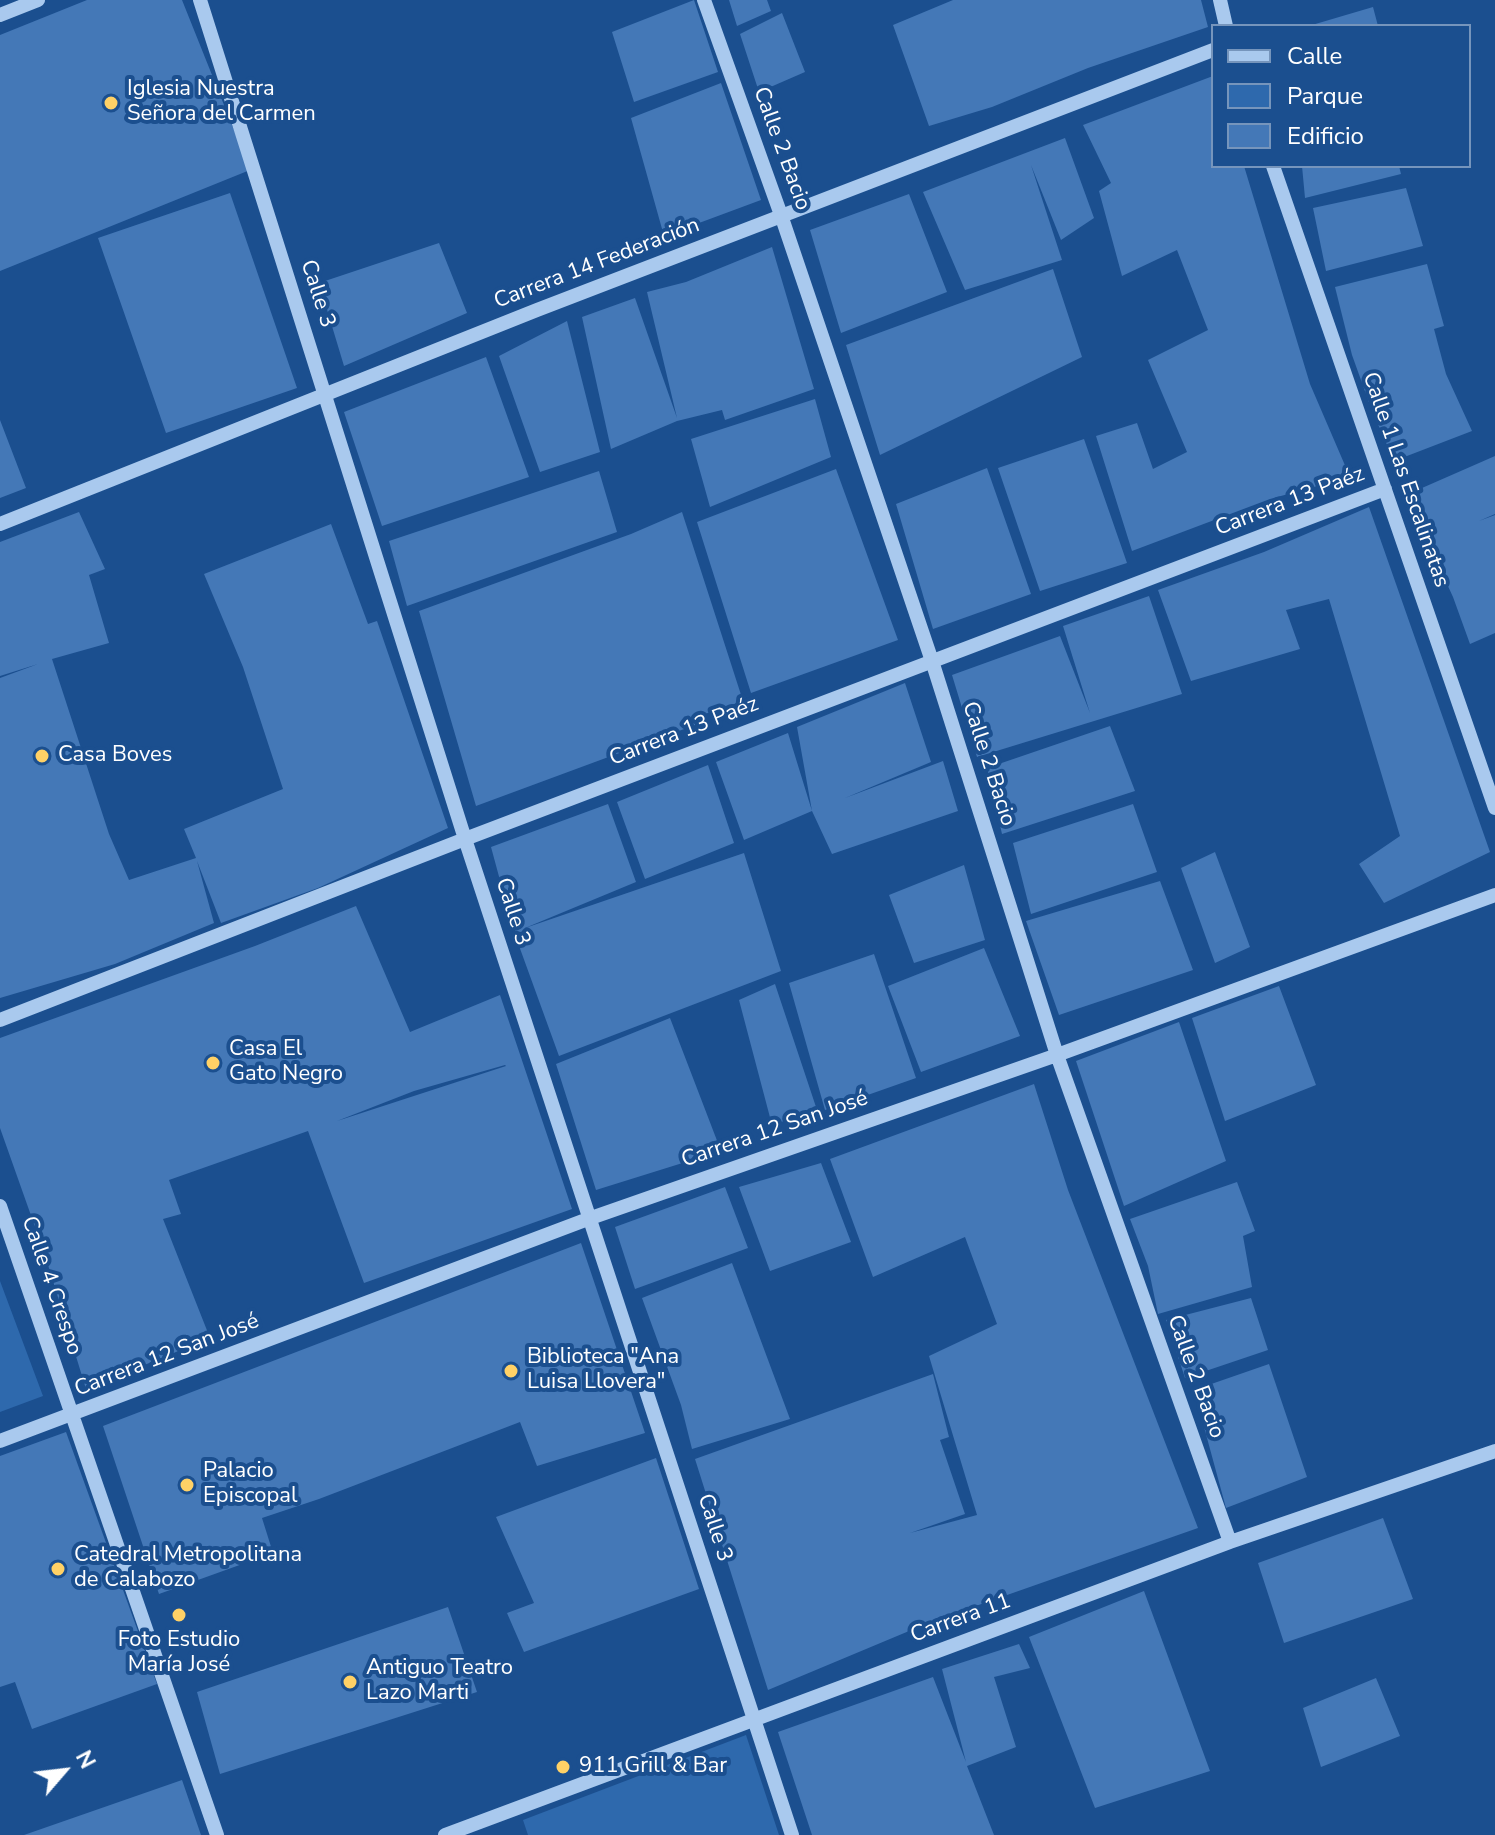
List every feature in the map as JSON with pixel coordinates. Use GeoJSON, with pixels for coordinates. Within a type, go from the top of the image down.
{"type":"FeatureCollection","features":[{"type":"Feature","properties":{"kind":"street"},"geometry":{"type":"LineString","coordinates":[[0,15],[38,0]]}},
{"type":"Feature","properties":{"kind":"street","name":"Calle 3"},"geometry":{"type":"LineString","coordinates":[[200,0],[465,839],[792,1835]]}},
{"type":"Feature","properties":{"kind":"street","name":"Calle 2 Bacio"},"geometry":{"type":"LineString","coordinates":[[704,0],[781,215],[932,661],[1057,1055],[1230,1542]]}},
{"type":"Feature","properties":{"kind":"street"},"geometry":{"type":"LineString","coordinates":[[1220,0],[1226,24]]}},
{"type":"Feature","properties":{"kind":"street","name":"Carrera 14 Federación"},"geometry":{"type":"LineString","coordinates":[[0,524],[781,215],[1211,51]]}},
{"type":"Feature","properties":{"kind":"street","name":"Calle 1 Las Escalinatas"},"geometry":{"type":"LineString","coordinates":[[1274,168],[1495,808]]}},
{"type":"Feature","properties":{"kind":"street","name":"Carrera 13 Paéz"},"geometry":{"type":"LineString","coordinates":[[0,1020],[465,839],[1385,489]]}},
{"type":"Feature","properties":{"kind":"street","name":"Carrera 12 San José"},"geometry":{"type":"LineString","coordinates":[[0,1441],[588,1219],[1057,1055],[1495,895]]}},
{"type":"Feature","properties":{"kind":"street","name":"Calle 4 Crespo"},"geometry":{"type":"LineString","coordinates":[[0,1206],[217,1835]]}},
{"type":"Feature","properties":{"kind":"street","name":"Carrera 11"},"geometry":{"type":"LineString","coordinates":[[445,1835],[1230,1542],[1495,1451]]}},
{"type":"Feature","properties":{"kind":"green space"},"geometry":{"type":"Polygon","coordinates":[[[0,1281],[43,1396],[0,1412],[0,1281]]]}},
{"type":"Feature","properties":{"kind":"green space"},"geometry":{"type":"Polygon","coordinates":[[[746,1735],[779,1835],[528,1835],[523,1820],[746,1735]]]}},
{"type":"Feature","properties":{"kind":"building","name":"Iglesia Nuestra Señora del Carmen"},"geometry":{"type":"Polygon","coordinates":[[[87,0],[182,0],[250,170],[0,271],[0,35],[87,0]]]}},
{"type":"Feature","properties":{"kind":"building"},"geometry":{"type":"Polygon","coordinates":[[[694,0],[718,72],[634,102],[612,32],[694,0]]]}},
{"type":"Feature","properties":{"kind":"building"},"geometry":{"type":"Polygon","coordinates":[[[729,0],[767,0],[771,11],[737,26],[729,0]]]}},
{"type":"Feature","properties":{"kind":"building"},"geometry":{"type":"Polygon","coordinates":[[[953,0],[1201,0],[1208,27],[1088,68],[992,107],[929,126],[893,25],[953,0]]]}},
{"type":"Feature","properties":{"kind":"building"},"geometry":{"type":"Polygon","coordinates":[[[1373,7],[1377,24],[1315,24],[1373,7]]]}},
{"type":"Feature","properties":{"kind":"building"},"geometry":{"type":"Polygon","coordinates":[[[782,13],[805,72],[759,92],[740,34],[782,13]]]}},
{"type":"Feature","properties":{"kind":"building"},"geometry":{"type":"Polygon","coordinates":[[[1211,77],[1211,168],[1245,168],[1310,384],[1350,477],[1270,499],[1132,551],[1096,436],[1137,423],[1153,469],[1187,452],[1148,360],[1208,330],[1177,250],[1122,276],[1099,191],[1111,183],[1083,125],[1211,77]]]}},
{"type":"Feature","properties":{"kind":"building"},"geometry":{"type":"Polygon","coordinates":[[[721,83],[761,200],[664,236],[631,118],[721,83]]]}},
{"type":"Feature","properties":{"kind":"building"},"geometry":{"type":"Polygon","coordinates":[[[1065,138],[1094,218],[1061,240],[1031,165],[1062,260],[965,290],[923,192],[1065,138]]]}},
{"type":"Feature","properties":{"kind":"building"},"geometry":{"type":"Polygon","coordinates":[[[1302,168],[1400,168],[1401,174],[1305,198],[1302,168]]]}},
{"type":"Feature","properties":{"kind":"building"},"geometry":{"type":"Polygon","coordinates":[[[1406,188],[1423,246],[1326,271],[1313,208],[1406,188]]]}},
{"type":"Feature","properties":{"kind":"building"},"geometry":{"type":"Polygon","coordinates":[[[230,193],[297,388],[166,433],[98,238],[230,193]]]}},
{"type":"Feature","properties":{"kind":"building"},"geometry":{"type":"Polygon","coordinates":[[[909,194],[947,292],[841,333],[810,230],[909,194]]]}},
{"type":"Feature","properties":{"kind":"building"},"geometry":{"type":"Polygon","coordinates":[[[439,243],[467,313],[344,366],[319,283],[439,243]]]}},
{"type":"Feature","properties":{"kind":"building"},"geometry":{"type":"Polygon","coordinates":[[[772,247],[814,389],[725,420],[722,410],[677,421],[611,449],[582,317],[635,298],[677,418],[647,292],[686,282],[772,247]]]}},
{"type":"Feature","properties":{"kind":"building"},"geometry":{"type":"Polygon","coordinates":[[[1427,264],[1444,326],[1434,329],[1446,374],[1472,431],[1394,461],[1352,355],[1335,287],[1427,264]]]}},
{"type":"Feature","properties":{"kind":"building"},"geometry":{"type":"Polygon","coordinates":[[[1053,269],[1082,357],[880,455],[846,345],[1053,269]]]}},
{"type":"Feature","properties":{"kind":"building"},"geometry":{"type":"Polygon","coordinates":[[[567,321],[600,452],[540,472],[499,356],[567,321]]]}},
{"type":"Feature","properties":{"kind":"building"},"geometry":{"type":"Polygon","coordinates":[[[486,357],[529,477],[382,526],[344,412],[486,357]]]}},
{"type":"Feature","properties":{"kind":"building"},"geometry":{"type":"Polygon","coordinates":[[[815,399],[831,457],[710,507],[691,439],[815,399]]]}},
{"type":"Feature","properties":{"kind":"building"},"geometry":{"type":"Polygon","coordinates":[[[0,420],[26,488],[0,498],[0,420]]]}},
{"type":"Feature","properties":{"kind":"building"},"geometry":{"type":"Polygon","coordinates":[[[1084,439],[1127,563],[1040,591],[998,468],[1084,439]]]}},
{"type":"Feature","properties":{"kind":"building"},"geometry":{"type":"Polygon","coordinates":[[[1495,456],[1495,514],[1479,521],[1495,515],[1495,633],[1470,644],[1453,597],[1406,495],[1495,456]]]}},
{"type":"Feature","properties":{"kind":"building"},"geometry":{"type":"Polygon","coordinates":[[[987,468],[1031,594],[933,629],[896,504],[987,468]]]}},
{"type":"Feature","properties":{"kind":"building"},"geometry":{"type":"Polygon","coordinates":[[[836,469],[898,640],[751,693],[697,522],[836,469]]]}},
{"type":"Feature","properties":{"kind":"building"},"geometry":{"type":"Polygon","coordinates":[[[599,471],[617,532],[407,606],[389,541],[599,471]]]}},
{"type":"Feature","properties":{"kind":"building"},"geometry":{"type":"Polygon","coordinates":[[[1369,507],[1490,852],[1384,903],[1359,864],[1400,836],[1329,599],[1286,610],[1300,649],[1191,681],[1158,590],[1264,552],[1369,507]]]}},
{"type":"Feature","properties":{"kind":"building"},"geometry":{"type":"Polygon","coordinates":[[[79,512],[105,569],[89,575],[109,643],[52,659],[109,834],[129,880],[196,858],[184,829],[283,789],[243,667],[204,574],[331,524],[368,624],[377,621],[448,828],[318,888],[221,923],[197,861],[214,923],[115,964],[0,998],[0,678],[38,664],[0,676],[0,542],[79,512]]]}},
{"type":"Feature","properties":{"kind":"building"},"geometry":{"type":"Polygon","coordinates":[[[682,512],[743,701],[693,718],[695,725],[476,806],[419,611],[631,534],[682,512]]]}},
{"type":"Feature","properties":{"kind":"building"},"geometry":{"type":"Polygon","coordinates":[[[1149,596],[1182,694],[977,757],[952,675],[1060,636],[1090,713],[1063,626],[1149,596]]]}},
{"type":"Feature","properties":{"kind":"building"},"geometry":{"type":"Polygon","coordinates":[[[905,683],[931,762],[845,798],[943,761],[958,811],[832,854],[812,811],[797,727],[905,683]]]}},
{"type":"Feature","properties":{"kind":"building"},"geometry":{"type":"Polygon","coordinates":[[[1110,726],[1135,791],[1002,834],[987,768],[1110,726]]]}},
{"type":"Feature","properties":{"kind":"building"},"geometry":{"type":"Polygon","coordinates":[[[788,733],[812,811],[744,840],[716,762],[788,733]]]}},
{"type":"Feature","properties":{"kind":"building"},"geometry":{"type":"Polygon","coordinates":[[[708,765],[734,843],[645,879],[617,802],[708,765]]]}},
{"type":"Feature","properties":{"kind":"building"},"geometry":{"type":"Polygon","coordinates":[[[608,804],[636,882],[525,928],[744,853],[781,971],[559,1056],[514,932],[491,847],[608,804]]]}},
{"type":"Feature","properties":{"kind":"building"},"geometry":{"type":"Polygon","coordinates":[[[1133,804],[1157,872],[1031,914],[1013,843],[1133,804]]]}},
{"type":"Feature","properties":{"kind":"building"},"geometry":{"type":"Polygon","coordinates":[[[1215,852],[1250,947],[1215,963],[1181,868],[1215,852]]]}},
{"type":"Feature","properties":{"kind":"building"},"geometry":{"type":"Polygon","coordinates":[[[964,865],[985,940],[914,963],[889,895],[964,865]]]}},
{"type":"Feature","properties":{"kind":"building"},"geometry":{"type":"Polygon","coordinates":[[[1160,881],[1193,970],[1059,1015],[1026,921],[1160,881]]]}},
{"type":"Feature","properties":{"kind":"building"},"geometry":{"type":"Polygon","coordinates":[[[356,906],[410,1032],[500,995],[572,1209],[364,1283],[308,1131],[169,1180],[181,1214],[163,1219],[210,1338],[86,1389],[45,1255],[0,1128],[0,1038],[356,906]],[[506,1066],[414,1091],[337,1121],[506,1066]]]}},
{"type":"Feature","properties":{"kind":"building"},"geometry":{"type":"Polygon","coordinates":[[[984,948],[1020,1036],[921,1072],[888,986],[984,948]]]}},
{"type":"Feature","properties":{"kind":"building"},"geometry":{"type":"Polygon","coordinates":[[[874,954],[916,1078],[825,1110],[789,983],[874,954]]]}},
{"type":"Feature","properties":{"kind":"building"},"geometry":{"type":"Polygon","coordinates":[[[775,984],[817,1110],[772,1125],[739,1000],[775,984]]]}},
{"type":"Feature","properties":{"kind":"building"},"geometry":{"type":"Polygon","coordinates":[[[1279,986],[1316,1085],[1225,1121],[1192,1018],[1279,986]]]}},
{"type":"Feature","properties":{"kind":"building"},"geometry":{"type":"Polygon","coordinates":[[[670,1018],[721,1151],[596,1190],[556,1064],[670,1018]]]}},
{"type":"Feature","properties":{"kind":"building"},"geometry":{"type":"Polygon","coordinates":[[[1179,1022],[1226,1161],[1124,1206],[1076,1061],[1179,1022]]]}},
{"type":"Feature","properties":{"kind":"building"},"geometry":{"type":"Polygon","coordinates":[[[1034,1084],[1068,1190],[1198,1528],[933,1621],[768,1690],[695,1459],[933,1374],[949,1437],[940,1440],[965,1514],[910,1533],[977,1515],[929,1356],[997,1324],[965,1237],[873,1277],[830,1159],[1034,1084]]]}},
{"type":"Feature","properties":{"kind":"building"},"geometry":{"type":"Polygon","coordinates":[[[821,1163],[851,1242],[770,1271],[739,1187],[821,1163]]]}},
{"type":"Feature","properties":{"kind":"building"},"geometry":{"type":"Polygon","coordinates":[[[1237,1182],[1255,1231],[1243,1236],[1252,1287],[1158,1314],[1148,1266],[1130,1219],[1237,1182]]]}},
{"type":"Feature","properties":{"kind":"building"},"geometry":{"type":"Polygon","coordinates":[[[725,1187],[748,1248],[635,1289],[615,1227],[725,1187]]]}},
{"type":"Feature","properties":{"kind":"building"},"geometry":{"type":"Polygon","coordinates":[[[581,1243],[645,1433],[537,1466],[520,1422],[262,1518],[273,1553],[159,1594],[103,1426],[581,1243]]]}},
{"type":"Feature","properties":{"kind":"building"},"geometry":{"type":"Polygon","coordinates":[[[732,1263],[790,1419],[692,1449],[681,1405],[642,1298],[732,1263]]]}},
{"type":"Feature","properties":{"kind":"building"},"geometry":{"type":"Polygon","coordinates":[[[1251,1298],[1268,1350],[1185,1378],[1166,1320],[1251,1298]]]}},
{"type":"Feature","properties":{"kind":"building"},"geometry":{"type":"Polygon","coordinates":[[[1269,1364],[1307,1477],[1226,1508],[1194,1390],[1269,1364]]]}},
{"type":"Feature","properties":{"kind":"building","name":"Catedral Metropolitana de Calabozo"},"geometry":{"type":"Polygon","coordinates":[[[66,1432],[157,1684],[32,1729],[15,1682],[0,1687],[0,1456],[66,1432]]]}},
{"type":"Feature","properties":{"kind":"building"},"geometry":{"type":"Polygon","coordinates":[[[656,1458],[699,1589],[524,1652],[507,1613],[534,1603],[496,1517],[656,1458]]]}},
{"type":"Feature","properties":{"kind":"building"},"geometry":{"type":"Polygon","coordinates":[[[1383,1518],[1413,1599],[1284,1643],[1258,1563],[1383,1518]]]}},
{"type":"Feature","properties":{"kind":"building"},"geometry":{"type":"Polygon","coordinates":[[[1144,1591],[1210,1771],[1095,1808],[1029,1637],[1144,1591]]]}},
{"type":"Feature","properties":{"kind":"building","name":"Antiguo Teatro Lazo Marti"},"geometry":{"type":"Polygon","coordinates":[[[448,1607],[477,1692],[220,1774],[197,1692],[448,1607]]]}},
{"type":"Feature","properties":{"kind":"building"},"geometry":{"type":"Polygon","coordinates":[[[1019,1644],[1030,1668],[994,1677],[1016,1747],[967,1766],[994,1835],[812,1835],[778,1732],[933,1677],[966,1762],[942,1669],[1019,1644]]]}},
{"type":"Feature","properties":{"kind":"building"},"geometry":{"type":"Polygon","coordinates":[[[1376,1678],[1400,1736],[1321,1767],[1303,1708],[1376,1678]]]}},
{"type":"Feature","properties":{"kind":"building"},"geometry":{"type":"Polygon","coordinates":[[[182,1780],[201,1835],[24,1835],[182,1780]]]}},
{"type":"Feature","properties":{"kind":"place","name":"Iglesia Nuestra Señora del Carmen"},"geometry":{"type":"Point","coordinates":[111,103]}},
{"type":"Feature","properties":{"kind":"place","name":"Casa Boves"},"geometry":{"type":"Point","coordinates":[42,756]}},
{"type":"Feature","properties":{"kind":"place","name":"Casa El Gato Negro"},"geometry":{"type":"Point","coordinates":[213,1063]}},
{"type":"Feature","properties":{"kind":"place","name":"Biblioteca \"Ana Luisa Llovera\""},"geometry":{"type":"Point","coordinates":[511,1371]}},
{"type":"Feature","properties":{"kind":"place","name":"Palacio Episcopal"},"geometry":{"type":"Point","coordinates":[187,1485]}},
{"type":"Feature","properties":{"kind":"place","name":"Catedral Metropolitana de Calabozo"},"geometry":{"type":"Point","coordinates":[58,1569]}},
{"type":"Feature","properties":{"kind":"place","name":"Foto Estudio María José"},"geometry":{"type":"Point","coordinates":[179,1615]}},
{"type":"Feature","properties":{"kind":"place","name":"Antiguo Teatro Lazo Marti"},"geometry":{"type":"Point","coordinates":[350,1682]}},
{"type":"Feature","properties":{"kind":"place","name":"911 Grill & Bar"},"geometry":{"type":"Point","coordinates":[563,1767]}}]}
